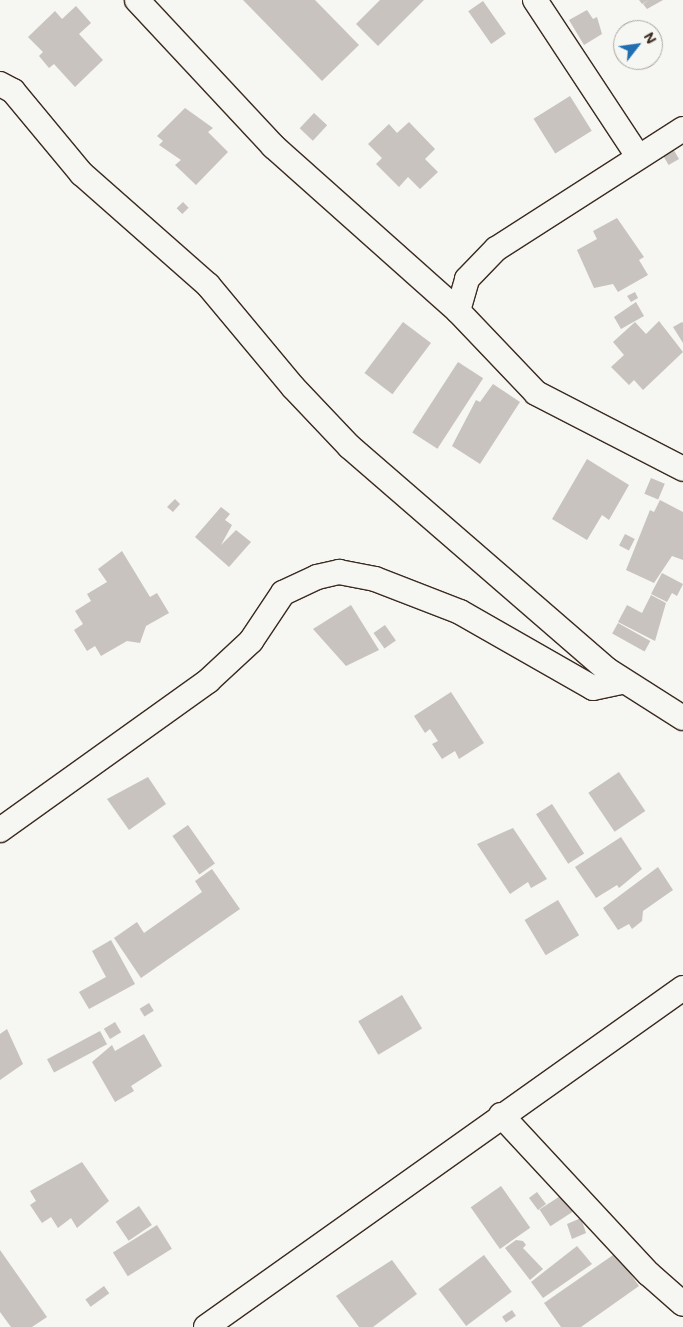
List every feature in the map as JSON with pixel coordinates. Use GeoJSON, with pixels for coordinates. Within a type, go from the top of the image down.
{"type":"FeatureCollection","features":[{"type":"Feature","properties":{"kind":"street"},"geometry":{"type":"LineString","coordinates":[[137,0],[273,146],[458,311],[536,393],[683,469]]}},
{"type":"Feature","properties":{"kind":"street"},"geometry":{"type":"LineString","coordinates":[[535,0],[638,156]]}},
{"type":"Feature","properties":{"kind":"street"},"geometry":{"type":"LineString","coordinates":[[0,84],[13,91],[82,174],[208,285],[344,441],[622,682],[683,718]]}},
{"type":"Feature","properties":{"kind":"street"},"geometry":{"type":"LineString","coordinates":[[458,311],[467,279],[483,259],[638,156],[683,129]]}},
{"type":"Feature","properties":{"kind":"street"},"geometry":{"type":"LineString","coordinates":[[0,830],[215,675],[251,641],[283,593],[317,577],[338,572],[375,579],[460,612],[593,688],[622,682]]}},
{"type":"Feature","properties":{"kind":"street"},"geometry":{"type":"LineString","coordinates":[[206,1327],[360,1221],[501,1115],[683,988]]}},
{"type":"Feature","properties":{"kind":"street"},"geometry":{"type":"LineString","coordinates":[[501,1115],[649,1274],[683,1304]]}},
{"type":"Feature","properties":{"kind":"building"},"geometry":{"type":"Polygon","coordinates":[[[243,0],[315,0],[359,45],[322,81],[243,0]]]}},
{"type":"Feature","properties":{"kind":"building"},"geometry":{"type":"Polygon","coordinates":[[[380,0],[424,0],[378,46],[356,24],[380,0]]]}},
{"type":"Feature","properties":{"kind":"building"},"geometry":{"type":"Polygon","coordinates":[[[639,0],[649,0],[642,4],[639,0]]]}},
{"type":"Feature","properties":{"kind":"building"},"geometry":{"type":"Polygon","coordinates":[[[649,0],[663,0],[647,9],[643,4],[649,0]]]}},
{"type":"Feature","properties":{"kind":"building"},"geometry":{"type":"Polygon","coordinates":[[[483,1],[506,34],[491,44],[468,11],[483,1]]]}},
{"type":"Feature","properties":{"kind":"building"},"geometry":{"type":"Polygon","coordinates":[[[76,6],[91,23],[79,34],[103,60],[75,87],[54,64],[49,68],[39,56],[43,52],[28,37],[55,11],[62,19],[76,6]]]}},
{"type":"Feature","properties":{"kind":"building"},"geometry":{"type":"Polygon","coordinates":[[[587,10],[593,19],[597,17],[602,34],[584,45],[569,20],[587,10]]]}},
{"type":"Feature","properties":{"kind":"building"},"geometry":{"type":"Polygon","coordinates":[[[570,96],[592,131],[555,154],[534,119],[570,96]]]}},
{"type":"Feature","properties":{"kind":"building"},"geometry":{"type":"Polygon","coordinates":[[[185,108],[213,128],[208,132],[228,152],[196,185],[175,165],[181,160],[159,145],[163,141],[157,136],[185,108]]]}},
{"type":"Feature","properties":{"kind":"building"},"geometry":{"type":"Polygon","coordinates":[[[314,113],[327,125],[313,141],[300,128],[314,113]]]}},
{"type":"Feature","properties":{"kind":"building"},"geometry":{"type":"Polygon","coordinates":[[[409,122],[435,149],[425,159],[438,172],[420,189],[408,177],[399,187],[376,164],[382,158],[368,144],[389,124],[397,133],[409,122]]]}},
{"type":"Feature","properties":{"kind":"building"},"geometry":{"type":"Polygon","coordinates":[[[672,147],[679,159],[669,165],[662,153],[672,147]]]}},
{"type":"Feature","properties":{"kind":"building"},"geometry":{"type":"Polygon","coordinates":[[[183,202],[189,208],[182,214],[177,208],[183,202]]]}},
{"type":"Feature","properties":{"kind":"building"},"geometry":{"type":"Polygon","coordinates":[[[617,218],[644,257],[639,260],[648,275],[618,292],[613,284],[594,288],[577,250],[597,239],[593,231],[617,218]]]}},
{"type":"Feature","properties":{"kind":"building"},"geometry":{"type":"Polygon","coordinates":[[[635,292],[638,298],[631,302],[627,296],[635,292]]]}},
{"type":"Feature","properties":{"kind":"building"},"geometry":{"type":"Polygon","coordinates":[[[636,302],[644,316],[621,329],[614,317],[636,302]]]}},
{"type":"Feature","properties":{"kind":"building"},"geometry":{"type":"Polygon","coordinates":[[[659,321],[683,352],[643,390],[634,380],[629,385],[611,367],[624,355],[613,342],[635,322],[646,334],[659,321]]]}},
{"type":"Feature","properties":{"kind":"building"},"geometry":{"type":"Polygon","coordinates":[[[403,322],[431,343],[392,394],[364,373],[403,322]]]}},
{"type":"Feature","properties":{"kind":"building"},"geometry":{"type":"Polygon","coordinates":[[[683,323],[683,343],[673,327],[683,323]]]}},
{"type":"Feature","properties":{"kind":"building"},"geometry":{"type":"Polygon","coordinates":[[[458,362],[483,378],[437,449],[412,432],[458,362]]]}},
{"type":"Feature","properties":{"kind":"building"},"geometry":{"type":"Polygon","coordinates":[[[493,384],[520,402],[480,464],[452,446],[476,400],[480,402],[493,384]]]}},
{"type":"Feature","properties":{"kind":"building"},"geometry":{"type":"Polygon","coordinates":[[[587,459],[629,485],[609,520],[602,515],[587,540],[552,519],[587,459]]]}},
{"type":"Feature","properties":{"kind":"building"},"geometry":{"type":"Polygon","coordinates":[[[651,478],[665,484],[658,500],[644,494],[651,478]]]}},
{"type":"Feature","properties":{"kind":"building"},"geometry":{"type":"Polygon","coordinates":[[[175,499],[180,504],[173,512],[167,507],[175,499]]]}},
{"type":"Feature","properties":{"kind":"building"},"geometry":{"type":"Polygon","coordinates":[[[660,500],[683,512],[683,560],[672,556],[654,583],[626,570],[650,510],[654,512],[660,500]]]}},
{"type":"Feature","properties":{"kind":"building"},"geometry":{"type":"Polygon","coordinates":[[[221,507],[230,514],[225,520],[232,525],[221,545],[236,530],[251,542],[229,567],[195,537],[221,507]]]}},
{"type":"Feature","properties":{"kind":"building"},"geometry":{"type":"Polygon","coordinates":[[[625,534],[635,539],[629,551],[619,546],[625,534]]]}},
{"type":"Feature","properties":{"kind":"building"},"geometry":{"type":"Polygon","coordinates":[[[122,551],[150,597],[157,593],[169,613],[146,626],[140,643],[127,641],[101,656],[95,646],[87,651],[74,630],[83,624],[75,611],[91,601],[87,594],[107,582],[98,569],[122,551]]]}},
{"type":"Feature","properties":{"kind":"building"},"geometry":{"type":"Polygon","coordinates":[[[662,573],[683,584],[677,596],[672,593],[667,602],[651,594],[662,573]]]}},
{"type":"Feature","properties":{"kind":"building"},"geometry":{"type":"Polygon","coordinates":[[[651,595],[666,603],[655,641],[618,622],[627,605],[642,613],[651,595]]]}},
{"type":"Feature","properties":{"kind":"building"},"geometry":{"type":"Polygon","coordinates":[[[351,605],[379,650],[346,666],[313,629],[351,605]]]}},
{"type":"Feature","properties":{"kind":"building"},"geometry":{"type":"Polygon","coordinates":[[[618,623],[650,641],[645,651],[612,633],[618,623]]]}},
{"type":"Feature","properties":{"kind":"building"},"geometry":{"type":"Polygon","coordinates":[[[385,625],[396,641],[384,649],[374,633],[385,625]]]}},
{"type":"Feature","properties":{"kind":"building"},"geometry":{"type":"Polygon","coordinates":[[[451,692],[484,743],[459,759],[455,751],[442,759],[432,744],[438,741],[430,729],[425,733],[414,716],[451,692]]]}},
{"type":"Feature","properties":{"kind":"building"},"geometry":{"type":"Polygon","coordinates":[[[619,772],[645,811],[615,832],[588,793],[619,772]]]}},
{"type":"Feature","properties":{"kind":"building"},"geometry":{"type":"Polygon","coordinates":[[[148,777],[166,804],[129,830],[107,799],[148,777]]]}},
{"type":"Feature","properties":{"kind":"building"},"geometry":{"type":"Polygon","coordinates":[[[552,804],[584,853],[568,864],[536,814],[552,804]]]}},
{"type":"Feature","properties":{"kind":"building"},"geometry":{"type":"Polygon","coordinates":[[[188,825],[215,864],[199,874],[172,836],[188,825]]]}},
{"type":"Feature","properties":{"kind":"building"},"geometry":{"type":"Polygon","coordinates":[[[513,828],[547,879],[531,888],[528,882],[510,894],[477,844],[513,828]]]}},
{"type":"Feature","properties":{"kind":"building"},"geometry":{"type":"Polygon","coordinates":[[[621,837],[642,869],[619,888],[617,885],[596,898],[575,867],[621,837]]]}},
{"type":"Feature","properties":{"kind":"building"},"geometry":{"type":"Polygon","coordinates":[[[658,867],[673,890],[643,911],[642,921],[632,929],[629,924],[618,930],[603,908],[658,867]]]}},
{"type":"Feature","properties":{"kind":"building"},"geometry":{"type":"Polygon","coordinates":[[[212,869],[240,909],[141,978],[114,938],[137,922],[144,933],[202,892],[195,881],[212,869]]]}},
{"type":"Feature","properties":{"kind":"building"},"geometry":{"type":"Polygon","coordinates":[[[558,900],[579,935],[546,955],[525,920],[558,900]]]}},
{"type":"Feature","properties":{"kind":"building"},"geometry":{"type":"Polygon","coordinates":[[[111,940],[135,984],[89,1009],[79,992],[106,977],[92,951],[111,940]]]}},
{"type":"Feature","properties":{"kind":"building"},"geometry":{"type":"Polygon","coordinates":[[[402,995],[422,1028],[378,1055],[358,1021],[402,995]]]}},
{"type":"Feature","properties":{"kind":"building"},"geometry":{"type":"Polygon","coordinates":[[[149,1003],[154,1011],[144,1016],[140,1009],[149,1003]]]}},
{"type":"Feature","properties":{"kind":"building"},"geometry":{"type":"Polygon","coordinates":[[[115,1022],[121,1032],[110,1039],[104,1029],[115,1022]]]}},
{"type":"Feature","properties":{"kind":"building"},"geometry":{"type":"Polygon","coordinates":[[[7,1029],[23,1064],[0,1080],[0,1034],[7,1029]]]}},
{"type":"Feature","properties":{"kind":"building"},"geometry":{"type":"Polygon","coordinates":[[[100,1031],[107,1044],[54,1072],[47,1059],[100,1031]]]}},
{"type":"Feature","properties":{"kind":"building"},"geometry":{"type":"Polygon","coordinates":[[[144,1034],[162,1066],[131,1086],[134,1091],[115,1102],[92,1062],[112,1045],[115,1051],[144,1034]]]}},
{"type":"Feature","properties":{"kind":"building"},"geometry":{"type":"Polygon","coordinates":[[[82,1162],[109,1201],[77,1228],[71,1218],[58,1228],[51,1217],[42,1223],[30,1205],[36,1201],[30,1191],[82,1162]]]}},
{"type":"Feature","properties":{"kind":"building"},"geometry":{"type":"Polygon","coordinates":[[[501,1186],[530,1228],[500,1249],[471,1207],[501,1186]]]}},
{"type":"Feature","properties":{"kind":"building"},"geometry":{"type":"Polygon","coordinates":[[[568,1191],[579,1208],[550,1226],[539,1210],[568,1191]]]}},
{"type":"Feature","properties":{"kind":"building"},"geometry":{"type":"Polygon","coordinates":[[[537,1192],[546,1204],[538,1210],[529,1198],[537,1192]]]}},
{"type":"Feature","properties":{"kind":"building"},"geometry":{"type":"Polygon","coordinates":[[[139,1206],[152,1225],[129,1241],[116,1222],[139,1206]]]}},
{"type":"Feature","properties":{"kind":"building"},"geometry":{"type":"Polygon","coordinates":[[[581,1218],[586,1233],[572,1239],[567,1224],[581,1218]]]}},
{"type":"Feature","properties":{"kind":"building"},"geometry":{"type":"Polygon","coordinates":[[[157,1225],[172,1249],[128,1276],[113,1253],[157,1225]]]}},
{"type":"Feature","properties":{"kind":"building"},"geometry":{"type":"Polygon","coordinates":[[[516,1240],[523,1241],[526,1245],[523,1248],[543,1269],[530,1280],[505,1248],[516,1240]]]}},
{"type":"Feature","properties":{"kind":"building"},"geometry":{"type":"Polygon","coordinates":[[[577,1246],[592,1264],[543,1298],[531,1282],[577,1246]]]}},
{"type":"Feature","properties":{"kind":"building"},"geometry":{"type":"Polygon","coordinates":[[[0,1250],[47,1317],[32,1327],[11,1327],[0,1312],[0,1250]]]}},
{"type":"Feature","properties":{"kind":"building"},"geometry":{"type":"Polygon","coordinates":[[[616,1253],[639,1286],[581,1327],[561,1327],[544,1303],[616,1253]]]}},
{"type":"Feature","properties":{"kind":"building"},"geometry":{"type":"Polygon","coordinates":[[[484,1255],[512,1292],[466,1326],[438,1289],[484,1255]]]}},
{"type":"Feature","properties":{"kind":"building"},"geometry":{"type":"Polygon","coordinates":[[[392,1260],[417,1294],[373,1327],[359,1327],[336,1296],[392,1260]]]}},
{"type":"Feature","properties":{"kind":"building"},"geometry":{"type":"Polygon","coordinates":[[[104,1286],[109,1293],[91,1307],[85,1300],[104,1286]]]}},
{"type":"Feature","properties":{"kind":"building"},"geometry":{"type":"Polygon","coordinates":[[[512,1310],[516,1316],[506,1323],[502,1317],[512,1310]]]}}]}
